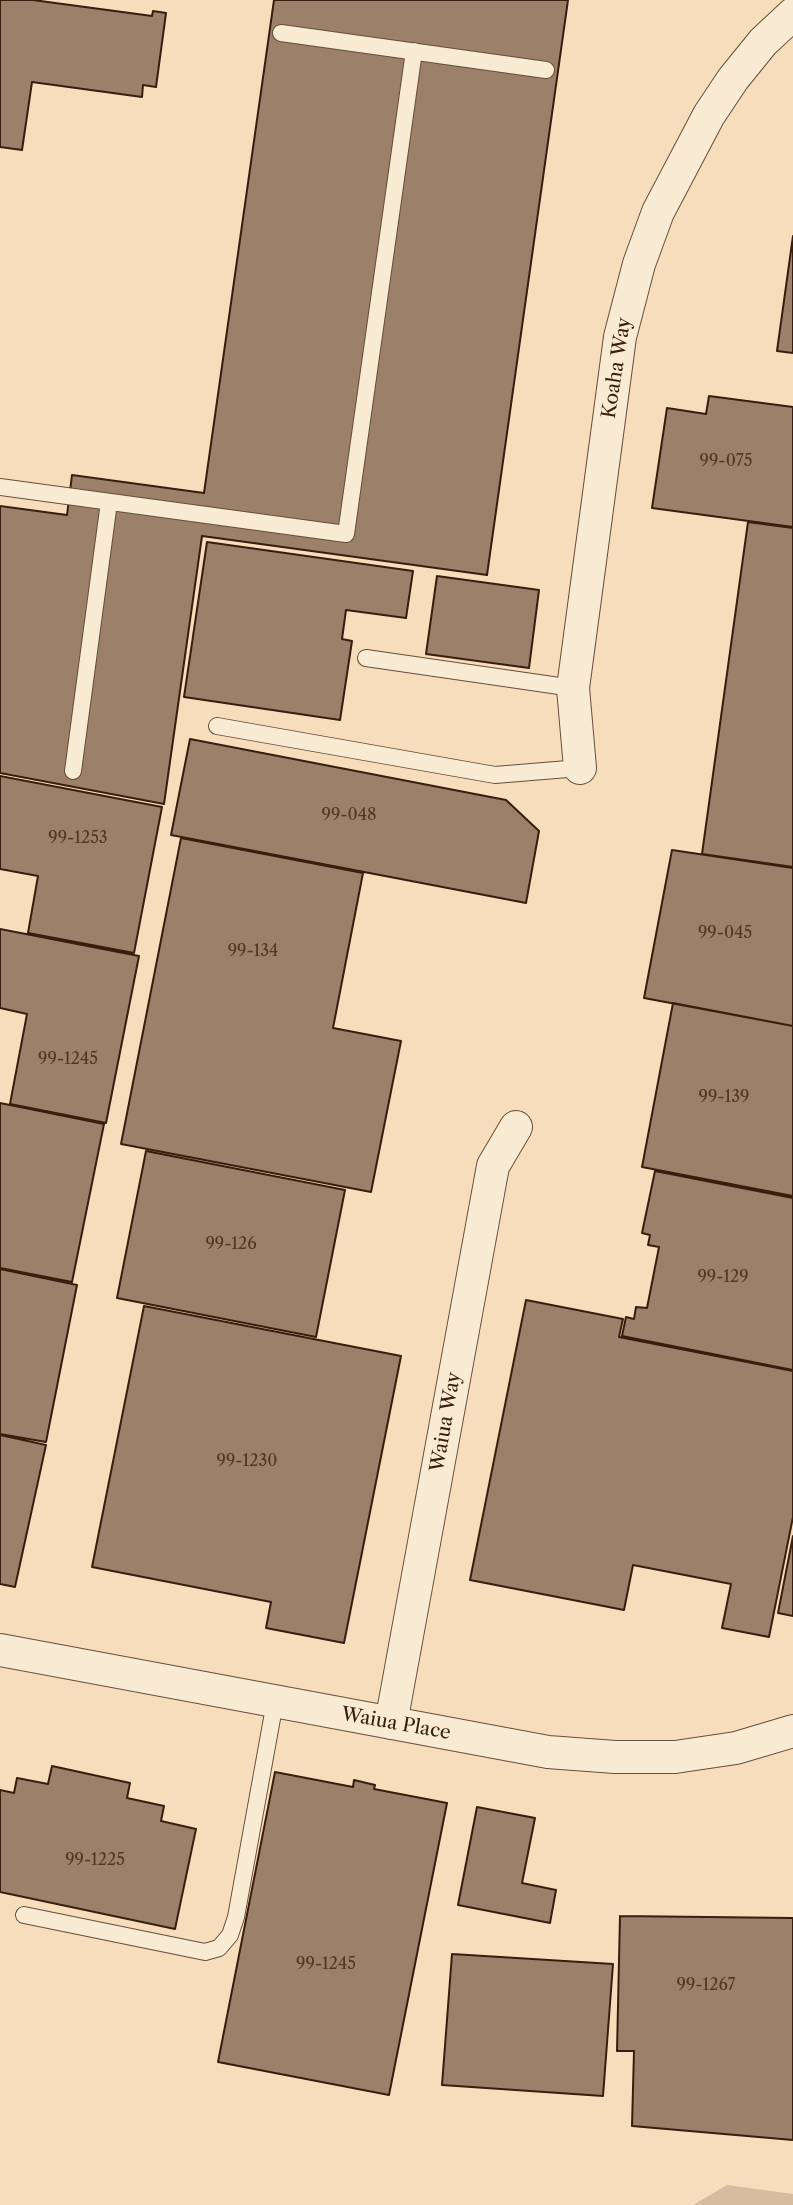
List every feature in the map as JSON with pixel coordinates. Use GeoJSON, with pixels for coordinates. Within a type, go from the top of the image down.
{"type":"FeatureCollection","features":[{"type":"Feature","properties":{"kind":"street","name":"Koaha Way"},"geometry":{"type":"LineString","coordinates":[[580,768],[573,688],[620,337],[639,264],[658,212],[709,115],[741,69],[793,14]]}},
{"type":"Feature","properties":{"kind":"street","name":"Waiua Way"},"geometry":{"type":"LineString","coordinates":[[391,1723],[493,1166],[516,1127]]}},
{"type":"Feature","properties":{"kind":"street","name":"Waiua Place"},"geometry":{"type":"LineString","coordinates":[[0,1650],[548,1752],[615,1757],[675,1757],[736,1748],[793,1731]]}},
{"type":"Feature","properties":{"kind":"lane"},"geometry":{"type":"LineString","coordinates":[[281,33],[546,70]]}},
{"type":"Feature","properties":{"kind":"lane"},"geometry":{"type":"LineString","coordinates":[[0,487],[346,534],[414,51]]}},
{"type":"Feature","properties":{"kind":"lane"},"geometry":{"type":"LineString","coordinates":[[73,771],[108,502]]}},
{"type":"Feature","properties":{"kind":"lane"},"geometry":{"type":"LineString","coordinates":[[366,658],[573,688]]}},
{"type":"Feature","properties":{"kind":"lane"},"geometry":{"type":"LineString","coordinates":[[217,726],[495,775],[580,768]]}},
{"type":"Feature","properties":{"kind":"lane"},"geometry":{"type":"LineString","coordinates":[[24,1915],[205,1952],[219,1948],[230,1935],[236,1917],[275,1702]]}},
{"type":"Feature","properties":{"kind":"shaded area"},"geometry":{"type":"Polygon","coordinates":[[[727,2185],[793,2194],[793,2205],[693,2205],[727,2185]]]}},
{"type":"Feature","properties":{"kind":"building"},"geometry":{"type":"Polygon","coordinates":[[[0,0],[33,0],[152,16],[153,11],[166,13],[156,87],[143,85],[142,97],[32,82],[22,150],[0,147],[0,0]]]}},
{"type":"Feature","properties":{"kind":"building"},"geometry":{"type":"Polygon","coordinates":[[[274,0],[568,0],[487,575],[202,536],[164,804],[0,773],[0,506],[67,515],[72,475],[204,493],[274,0]]]}},
{"type":"Feature","properties":{"kind":"building"},"geometry":{"type":"Polygon","coordinates":[[[793,236],[793,353],[777,351],[793,236]]]}},
{"type":"Feature","properties":{"kind":"building"},"geometry":{"type":"Polygon","coordinates":[[[709,396],[793,407],[793,527],[652,508],[667,408],[706,414],[709,396]]]}},
{"type":"Feature","properties":{"kind":"building"},"geometry":{"type":"Polygon","coordinates":[[[748,522],[793,528],[793,867],[702,854],[748,522]]]}},
{"type":"Feature","properties":{"kind":"building"},"geometry":{"type":"Polygon","coordinates":[[[207,542],[413,571],[406,618],[346,610],[342,639],[352,641],[340,720],[184,697],[207,542]]]}},
{"type":"Feature","properties":{"kind":"building"},"geometry":{"type":"Polygon","coordinates":[[[437,576],[539,590],[529,668],[426,654],[437,576]]]}},
{"type":"Feature","properties":{"kind":"building"},"geometry":{"type":"Polygon","coordinates":[[[190,739],[506,800],[539,831],[526,903],[171,835],[190,739]]]}},
{"type":"Feature","properties":{"kind":"building"},"geometry":{"type":"Polygon","coordinates":[[[0,776],[162,807],[134,953],[28,933],[38,876],[0,869],[0,776]]]}},
{"type":"Feature","properties":{"kind":"building"},"geometry":{"type":"Polygon","coordinates":[[[181,838],[363,873],[333,1028],[401,1041],[371,1192],[121,1144],[181,838]]]}},
{"type":"Feature","properties":{"kind":"building"},"geometry":{"type":"Polygon","coordinates":[[[672,850],[793,868],[793,1026],[644,998],[672,850]]]}},
{"type":"Feature","properties":{"kind":"building"},"geometry":{"type":"Polygon","coordinates":[[[0,929],[139,956],[106,1123],[10,1104],[27,1014],[0,1008],[0,929]]]}},
{"type":"Feature","properties":{"kind":"building"},"geometry":{"type":"Polygon","coordinates":[[[673,1003],[793,1026],[793,1196],[642,1167],[673,1003]]]}},
{"type":"Feature","properties":{"kind":"building"},"geometry":{"type":"Polygon","coordinates":[[[0,1103],[104,1124],[72,1282],[0,1268],[0,1103]]]}},
{"type":"Feature","properties":{"kind":"building"},"geometry":{"type":"Polygon","coordinates":[[[146,1151],[345,1190],[316,1337],[117,1298],[146,1151]]]}},
{"type":"Feature","properties":{"kind":"building"},"geometry":{"type":"Polygon","coordinates":[[[655,1171],[793,1198],[793,1370],[622,1336],[626,1317],[634,1319],[636,1307],[647,1308],[659,1247],[648,1245],[650,1235],[642,1233],[655,1171]]]}},
{"type":"Feature","properties":{"kind":"building"},"geometry":{"type":"Polygon","coordinates":[[[0,1269],[77,1285],[46,1442],[0,1434],[0,1269]]]}},
{"type":"Feature","properties":{"kind":"building"},"geometry":{"type":"Polygon","coordinates":[[[526,1300],[623,1319],[619,1337],[793,1371],[793,1517],[769,1637],[722,1628],[731,1584],[633,1565],[624,1610],[470,1580],[526,1300]]]}},
{"type":"Feature","properties":{"kind":"building"},"geometry":{"type":"Polygon","coordinates":[[[144,1306],[401,1356],[344,1643],[266,1628],[271,1602],[92,1567],[144,1306]]]}},
{"type":"Feature","properties":{"kind":"building"},"geometry":{"type":"Polygon","coordinates":[[[0,1435],[46,1445],[15,1587],[0,1584],[0,1435]]]}},
{"type":"Feature","properties":{"kind":"building"},"geometry":{"type":"Polygon","coordinates":[[[793,1536],[793,1616],[778,1613],[793,1536]]]}},
{"type":"Feature","properties":{"kind":"building"},"geometry":{"type":"Polygon","coordinates":[[[52,1766],[130,1783],[127,1798],[164,1806],[161,1821],[196,1829],[175,1929],[0,1892],[0,1790],[14,1793],[17,1778],[48,1784],[52,1766]]]}},
{"type":"Feature","properties":{"kind":"building"},"geometry":{"type":"Polygon","coordinates":[[[275,1772],[353,1787],[354,1780],[375,1785],[374,1789],[447,1803],[389,2095],[218,2062],[275,1772]]]}},
{"type":"Feature","properties":{"kind":"building"},"geometry":{"type":"Polygon","coordinates":[[[477,1807],[535,1818],[522,1883],[556,1890],[550,1923],[458,1905],[477,1807]]]}},
{"type":"Feature","properties":{"kind":"building"},"geometry":{"type":"Polygon","coordinates":[[[620,1916],[793,1918],[793,2140],[632,2126],[634,2051],[617,2051],[620,1916]]]}},
{"type":"Feature","properties":{"kind":"building"},"geometry":{"type":"Polygon","coordinates":[[[452,1954],[613,1964],[603,2096],[442,2085],[452,1954]]]}}]}
